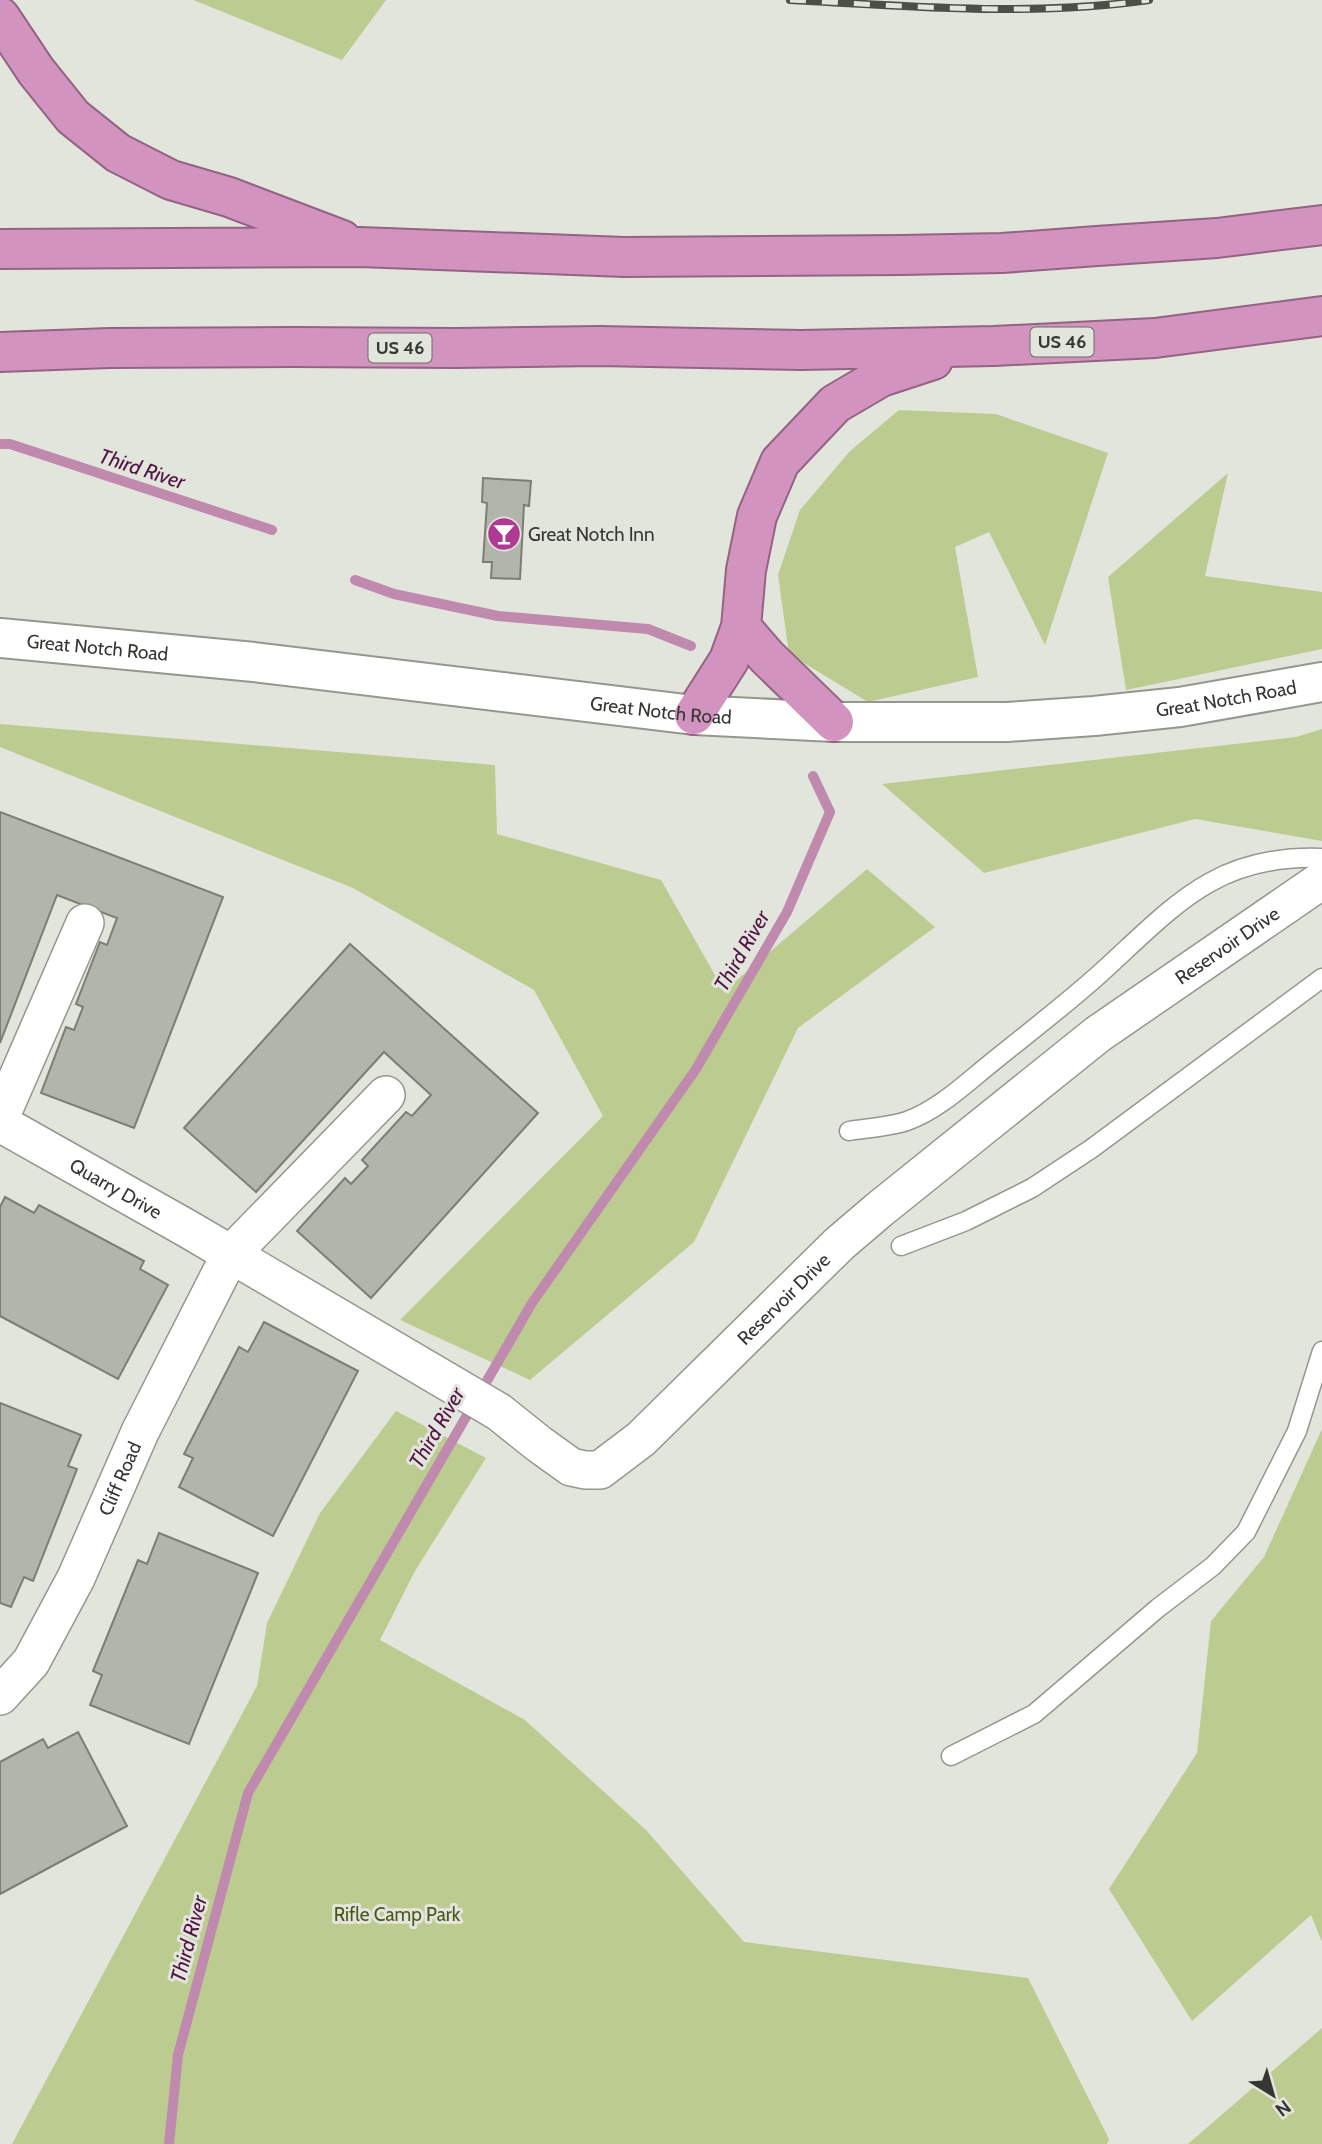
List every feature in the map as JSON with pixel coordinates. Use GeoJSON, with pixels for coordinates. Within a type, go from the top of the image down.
{"type":"FeatureCollection","features":[{"type":"Feature","properties":{"kind":"highway"},"geometry":{"type":"LineString","coordinates":[[0,17],[36,71],[73,117],[118,153],[171,180],[229,197],[360,247]]}},
{"type":"Feature","properties":{"kind":"highway"},"geometry":{"type":"LineString","coordinates":[[0,249],[241,250],[360,247],[624,257],[989,253],[1217,238],[1322,225]]}},
{"type":"Feature","properties":{"kind":"highway","name":"US 46"},"geometry":{"type":"LineString","coordinates":[[0,352],[110,348],[599,346],[801,350],[994,346],[1156,338],[1322,316]]}},
{"type":"Feature","properties":{"kind":"highway"},"geometry":{"type":"LineString","coordinates":[[694,715],[729,660],[741,627],[746,570],[757,516],[780,462],[835,404],[881,377],[943,356],[994,346]]}},
{"type":"Feature","properties":{"kind":"highway"},"geometry":{"type":"LineString","coordinates":[[741,627],[767,657],[834,722]]}},
{"type":"Feature","properties":{"kind":"street","name":"Great Notch Road"},"geometry":{"type":"LineString","coordinates":[[0,638],[254,662],[694,715],[834,722],[995,722],[1094,716],[1180,707],[1322,682]]}},
{"type":"Feature","properties":{"kind":"street","name":"Reservoir Drive"},"geometry":{"type":"LineString","coordinates":[[230,1255],[499,1412],[571,1467],[600,1471],[641,1439],[750,1329],[880,1209],[1098,1034],[1322,880]]}},
{"type":"Feature","properties":{"kind":"street"},"geometry":{"type":"LineString","coordinates":[[0,1120],[85,923]]}},
{"type":"Feature","properties":{"kind":"street","name":"Cliff Road"},"geometry":{"type":"LineString","coordinates":[[0,1696],[31,1662],[76,1578],[140,1432],[230,1255],[386,1095]]}},
{"type":"Feature","properties":{"kind":"street","name":"Quarry Drive"},"geometry":{"type":"LineString","coordinates":[[0,1120],[230,1255]]}},
{"type":"Feature","properties":{"kind":"lane"},"geometry":{"type":"LineString","coordinates":[[849,1132],[907,1121],[941,1102],[1060,1007],[1104,970],[1144,930],[1193,891],[1226,874],[1256,863],[1286,858],[1322,858]]}},
{"type":"Feature","properties":{"kind":"lane"},"geometry":{"type":"LineString","coordinates":[[901,1247],[966,1221],[1032,1188],[1091,1149],[1322,978]]}},
{"type":"Feature","properties":{"kind":"lane"},"geometry":{"type":"LineString","coordinates":[[951,1756],[1034,1714],[1158,1608],[1213,1566],[1246,1532],[1297,1432],[1322,1350]]}},
{"type":"Feature","properties":{"kind":"green space"},"geometry":{"type":"Polygon","coordinates":[[[193,0],[386,0],[342,60],[193,0]]]}},
{"type":"Feature","properties":{"kind":"green space"},"geometry":{"type":"Polygon","coordinates":[[[899,410],[996,414],[1108,453],[1045,645],[989,532],[955,547],[978,677],[868,702],[789,654],[778,575],[800,510],[850,451],[899,410]]]}},
{"type":"Feature","properties":{"kind":"green space"},"geometry":{"type":"Polygon","coordinates":[[[1228,473],[1205,576],[1322,592],[1322,649],[1126,690],[1108,577],[1228,473]]]}},
{"type":"Feature","properties":{"kind":"green space"},"geometry":{"type":"Polygon","coordinates":[[[0,724],[495,765],[497,834],[661,880],[724,991],[867,869],[935,927],[798,1028],[694,1242],[530,1380],[400,1320],[603,1116],[534,990],[353,888],[0,747],[0,724]]]}},
{"type":"Feature","properties":{"kind":"green space"},"geometry":{"type":"Polygon","coordinates":[[[1322,729],[1322,841],[1195,819],[984,873],[882,784],[1296,737],[1322,729]]]}},
{"type":"Feature","properties":{"kind":"green space","name":"Rifle Camp Park"},"geometry":{"type":"Polygon","coordinates":[[[396,1411],[486,1458],[415,1571],[380,1640],[525,1720],[646,1830],[744,1942],[1028,1978],[1109,2139],[1107,2144],[12,2144],[257,1686],[267,1623],[320,1513],[396,1411]]]}},
{"type":"Feature","properties":{"kind":"green space"},"geometry":{"type":"Polygon","coordinates":[[[1322,1429],[1322,1942],[1311,1915],[1192,2021],[1109,1889],[1197,1753],[1211,1621],[1264,1557],[1322,1429]]]}},
{"type":"Feature","properties":{"kind":"green space"},"geometry":{"type":"Polygon","coordinates":[[[1322,2028],[1322,2144],[1188,2144],[1322,2028]]]}},
{"type":"Feature","properties":{"kind":"building","name":"Great Notch Inn"},"geometry":{"type":"Polygon","coordinates":[[[483,478],[531,481],[529,506],[524,505],[520,579],[491,578],[492,562],[483,562],[487,503],[482,502],[483,478]]]}},
{"type":"Feature","properties":{"kind":"building"},"geometry":{"type":"Polygon","coordinates":[[[0,812],[223,897],[134,1128],[41,1093],[66,1027],[74,1030],[83,1007],[76,1004],[100,942],[107,945],[117,918],[57,895],[0,1043],[0,812]]]}},
{"type":"Feature","properties":{"kind":"building"},"geometry":{"type":"Polygon","coordinates":[[[350,944],[538,1113],[371,1298],[297,1231],[345,1178],[351,1184],[368,1166],[362,1160],[406,1112],[412,1116],[431,1095],[384,1052],[256,1192],[184,1128],[350,944]]]}},
{"type":"Feature","properties":{"kind":"building"},"geometry":{"type":"Polygon","coordinates":[[[5,1197],[34,1213],[39,1205],[144,1261],[140,1269],[168,1285],[118,1379],[0,1316],[0,1207],[5,1197]]]}},
{"type":"Feature","properties":{"kind":"building"},"geometry":{"type":"Polygon","coordinates":[[[264,1322],[358,1371],[273,1536],[179,1487],[193,1458],[184,1454],[239,1347],[248,1352],[264,1322]]]}},
{"type":"Feature","properties":{"kind":"building"},"geometry":{"type":"Polygon","coordinates":[[[0,1403],[81,1435],[68,1466],[77,1469],[33,1581],[24,1577],[11,1607],[0,1603],[0,1403]]]}},
{"type":"Feature","properties":{"kind":"building"},"geometry":{"type":"Polygon","coordinates":[[[159,1533],[258,1573],[189,1744],[90,1705],[102,1675],[93,1671],[138,1560],[147,1564],[159,1533]]]}},
{"type":"Feature","properties":{"kind":"building"},"geometry":{"type":"Polygon","coordinates":[[[78,1732],[127,1826],[0,1894],[0,1762],[43,1739],[48,1748],[78,1732]]]}},
{"type":"Feature","properties":{"kind":"waterway","name":"Third River"},"geometry":{"type":"LineString","coordinates":[[0,444],[10,444],[272,530]]}},
{"type":"Feature","properties":{"kind":"waterway","name":"Third River"},"geometry":{"type":"LineString","coordinates":[[355,580],[394,594],[498,616],[648,629],[691,646]]}},
{"type":"Feature","properties":{"kind":"waterway","name":"Third River"},"geometry":{"type":"LineString","coordinates":[[169,2144],[178,2055],[248,1793],[532,1303],[696,1069],[787,912],[830,812],[813,776]]}},
{"type":"Feature","properties":{"kind":"railway"},"geometry":{"type":"LineString","coordinates":[[790,0],[970,9],[1059,8],[1149,0]]}},
{"type":"Feature","properties":{"kind":"place","name":"Great Notch Inn"},"geometry":{"type":"Point","coordinates":[504,534]}}]}
